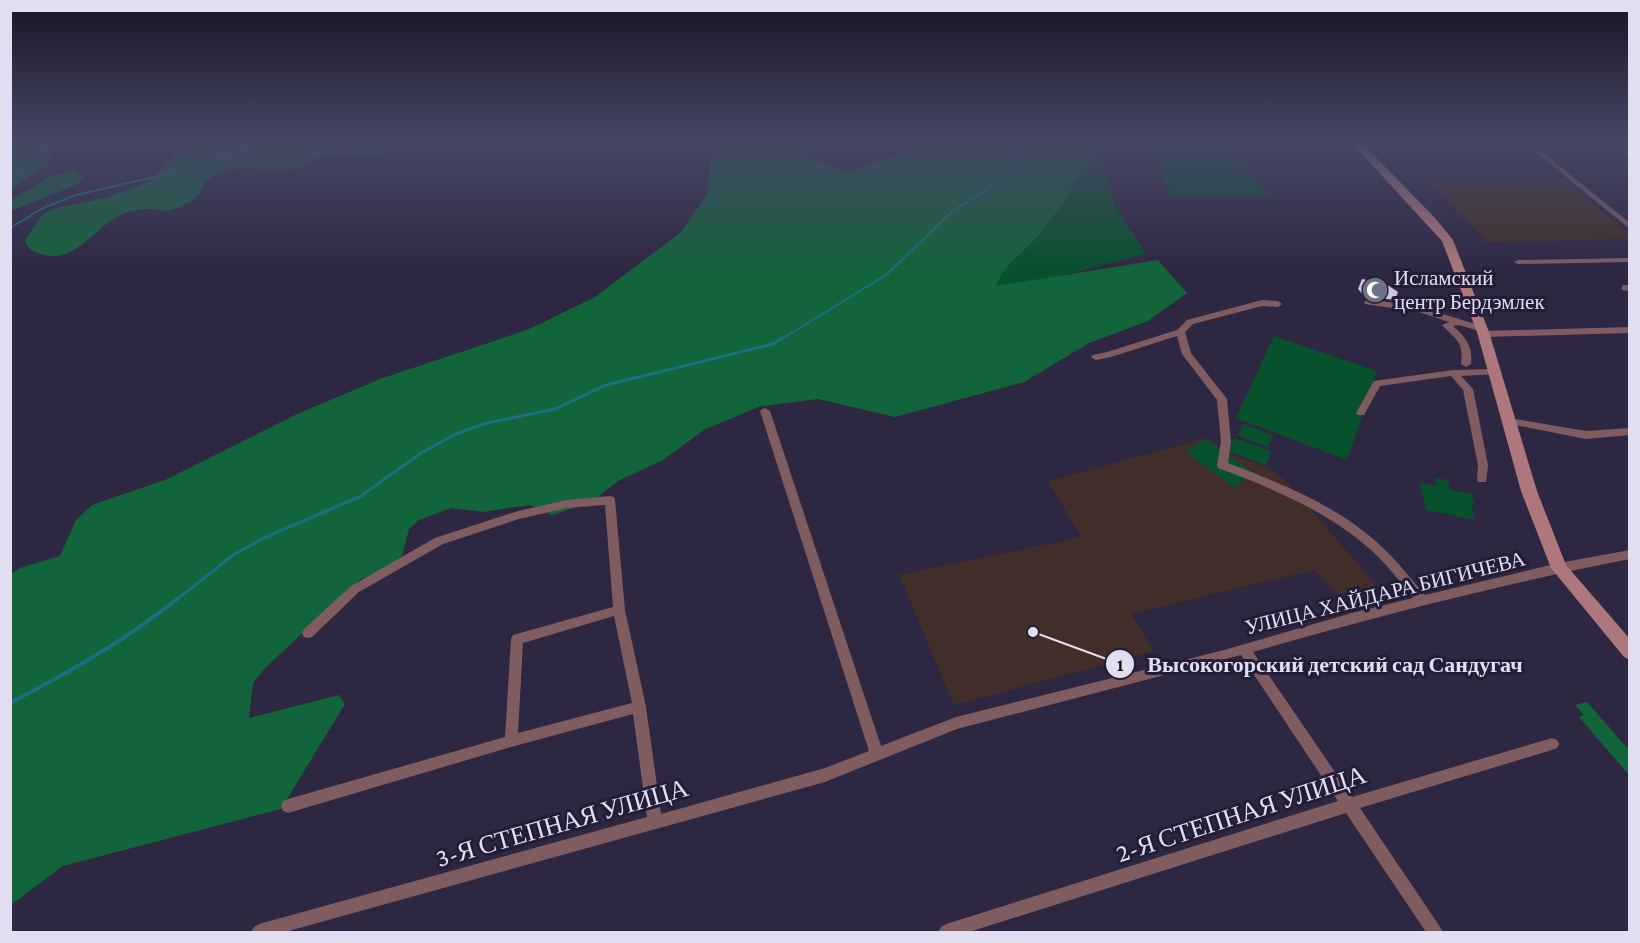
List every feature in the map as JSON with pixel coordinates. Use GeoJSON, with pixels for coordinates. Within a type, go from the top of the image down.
{"type":"FeatureCollection","features":[{"type":"Feature","properties":{"kind":"street"},"geometry":{"type":"LineString","coordinates":[[1398,185],[1447,240],[1483,332],[1529,491],[1558,568],[1629,652]]}},
{"type":"Feature","properties":{"kind":"street"},"geometry":{"type":"LineString","coordinates":[[1578,185],[1629,227]]}},
{"type":"Feature","properties":{"kind":"street"},"geometry":{"type":"LineString","coordinates":[[1518,262],[1629,260]]}},
{"type":"Feature","properties":{"kind":"street"},"geometry":{"type":"LineString","coordinates":[[1368,302],[1420,310],[1483,332],[1629,330]]}},
{"type":"Feature","properties":{"kind":"street"},"geometry":{"type":"LineString","coordinates":[[1096,357],[1180,332],[1190,322],[1262,303],[1278,304]]}},
{"type":"Feature","properties":{"kind":"street"},"geometry":{"type":"LineString","coordinates":[[1459,322],[1446,325],[1465,340],[1468,353],[1466,363]]}},
{"type":"Feature","properties":{"kind":"street"},"geometry":{"type":"LineString","coordinates":[[1180,332],[1187,354],[1222,399],[1226,442],[1222,465],[1266,481],[1338,520],[1376,548],[1423,601]]}},
{"type":"Feature","properties":{"kind":"street"},"geometry":{"type":"LineString","coordinates":[[1361,413],[1377,383],[1453,373],[1494,372]]}},
{"type":"Feature","properties":{"kind":"street"},"geometry":{"type":"LineString","coordinates":[[1453,373],[1467,389],[1483,465],[1482,479]]}},
{"type":"Feature","properties":{"kind":"street"},"geometry":{"type":"LineString","coordinates":[[765,411],[877,755]]}},
{"type":"Feature","properties":{"kind":"street"},"geometry":{"type":"LineString","coordinates":[[1509,421],[1586,435],[1629,431]]}},
{"type":"Feature","properties":{"kind":"street"},"geometry":{"type":"LineString","coordinates":[[308,633],[355,589],[439,541],[518,515],[567,504],[610,500],[619,610],[639,707],[655,822]]}},
{"type":"Feature","properties":{"kind":"street","name":"УЛИЦА ХАЙДАРА БИГИЧЕВА"},"geometry":{"type":"LineString","coordinates":[[877,755],[956,723],[1244,649],[1352,618],[1558,568],[1629,554]]}},
{"type":"Feature","properties":{"kind":"street"},"geometry":{"type":"LineString","coordinates":[[511,741],[517,639],[619,610]]}},
{"type":"Feature","properties":{"kind":"street"},"geometry":{"type":"LineString","coordinates":[[1244,649],[1435,933]]}},
{"type":"Feature","properties":{"kind":"street"},"geometry":{"type":"LineString","coordinates":[[288,806],[511,741],[639,707]]}},
{"type":"Feature","properties":{"kind":"street","name":"2-Я СТЕПНАЯ УЛИЦА"},"geometry":{"type":"LineString","coordinates":[[946,933],[1348,804],[1552,744]]}},
{"type":"Feature","properties":{"kind":"street","name":"3-Я СТЕПНАЯ УЛИЦА"},"geometry":{"type":"LineString","coordinates":[[259,933],[825,775],[877,755]]}},
{"type":"Feature","properties":{"kind":"shaded area"},"geometry":{"type":"Polygon","coordinates":[[[1430,185],[1571,185],[1629,234],[1629,239],[1487,242],[1430,185]]]}},
{"type":"Feature","properties":{"kind":"shaded area"},"geometry":{"type":"Polygon","coordinates":[[[1207,438],[1232,455],[1266,467],[1285,480],[1377,586],[1339,595],[1314,570],[1131,614],[1154,651],[954,705],[899,575],[1082,537],[1048,481],[1207,438]]]}},
{"type":"Feature","properties":{"kind":"green space"},"geometry":{"type":"Polygon","coordinates":[[[36,185],[76,185],[11,211],[11,200],[36,185]]]}},
{"type":"Feature","properties":{"kind":"green space"},"geometry":{"type":"Polygon","coordinates":[[[141,185],[204,185],[199,195],[175,209],[168,211],[145,209],[125,213],[105,225],[76,249],[65,254],[54,256],[41,254],[27,246],[25,240],[43,214],[53,209],[105,198],[141,185]]]}},
{"type":"Feature","properties":{"kind":"green space"},"geometry":{"type":"Polygon","coordinates":[[[708,185],[1073,185],[1044,229],[1008,265],[996,286],[1158,260],[1187,293],[1148,321],[1089,343],[1024,382],[895,417],[818,399],[761,406],[704,430],[663,460],[618,481],[592,502],[552,515],[530,505],[483,512],[451,508],[419,520],[409,529],[402,556],[382,573],[362,578],[266,667],[253,683],[249,718],[339,695],[345,704],[281,809],[63,866],[11,905],[11,574],[20,568],[60,556],[76,520],[92,505],[165,480],[295,415],[380,379],[527,330],[595,297],[680,233],[707,195],[708,185]]]}},
{"type":"Feature","properties":{"kind":"green space"},"geometry":{"type":"Polygon","coordinates":[[[1052,185],[1110,185],[1116,208],[1146,254],[964,301],[1052,185]]]}},
{"type":"Feature","properties":{"kind":"green space"},"geometry":{"type":"Polygon","coordinates":[[[1166,185],[1262,185],[1270,196],[1172,196],[1166,185]]]}},
{"type":"Feature","properties":{"kind":"green space"},"geometry":{"type":"Polygon","coordinates":[[[1274,336],[1377,371],[1347,460],[1236,418],[1274,336]]]}},
{"type":"Feature","properties":{"kind":"green space"},"geometry":{"type":"Polygon","coordinates":[[[1243,424],[1273,435],[1268,447],[1238,436],[1243,424]]]}},
{"type":"Feature","properties":{"kind":"green space"},"geometry":{"type":"Polygon","coordinates":[[[1234,438],[1271,451],[1266,465],[1228,451],[1234,438]]]}},
{"type":"Feature","properties":{"kind":"green space"},"geometry":{"type":"Polygon","coordinates":[[[1205,439],[1254,473],[1234,487],[1185,452],[1205,439]]]}},
{"type":"Feature","properties":{"kind":"green space"},"geometry":{"type":"Polygon","coordinates":[[[1435,478],[1448,480],[1450,490],[1472,494],[1475,505],[1471,505],[1475,520],[1426,510],[1420,483],[1436,486],[1435,478]]]}},
{"type":"Feature","properties":{"kind":"green space"},"geometry":{"type":"Polygon","coordinates":[[[1587,702],[1629,750],[1629,775],[1579,717],[1584,715],[1575,705],[1587,702]]]}},
{"type":"Feature","properties":{"kind":"building","name":"Исламский центр Бердэмлек"},"geometry":{"type":"Polygon","coordinates":[[[1362,279],[1386,284],[1398,292],[1395,300],[1364,296],[1358,289],[1362,279]]]}},
{"type":"Feature","properties":{"kind":"waterway"},"geometry":{"type":"LineString","coordinates":[[10,228],[43,208],[76,195],[120,185]]}},
{"type":"Feature","properties":{"kind":"waterway"},"geometry":{"type":"LineString","coordinates":[[780,340],[886,275],[953,211],[994,185]]}},
{"type":"Feature","properties":{"kind":"waterway"},"geometry":{"type":"LineString","coordinates":[[175,601],[233,555],[266,537],[361,496],[421,453],[458,433],[487,423],[555,409],[606,385],[773,344],[782,338]]}},
{"type":"Feature","properties":{"kind":"waterway"},"geometry":{"type":"LineString","coordinates":[[10,703],[96,655],[137,629],[177,599]]}},
{"type":"Feature","properties":{"kind":"place","name":"Исламский центр Бердэмлек"},"geometry":{"type":"Point","coordinates":[1375,290]}},
{"type":"Feature","properties":{"kind":"place","name":"Высокогорский детский сад Сандугач"},"geometry":{"type":"Point","coordinates":[1033,632]}}]}
